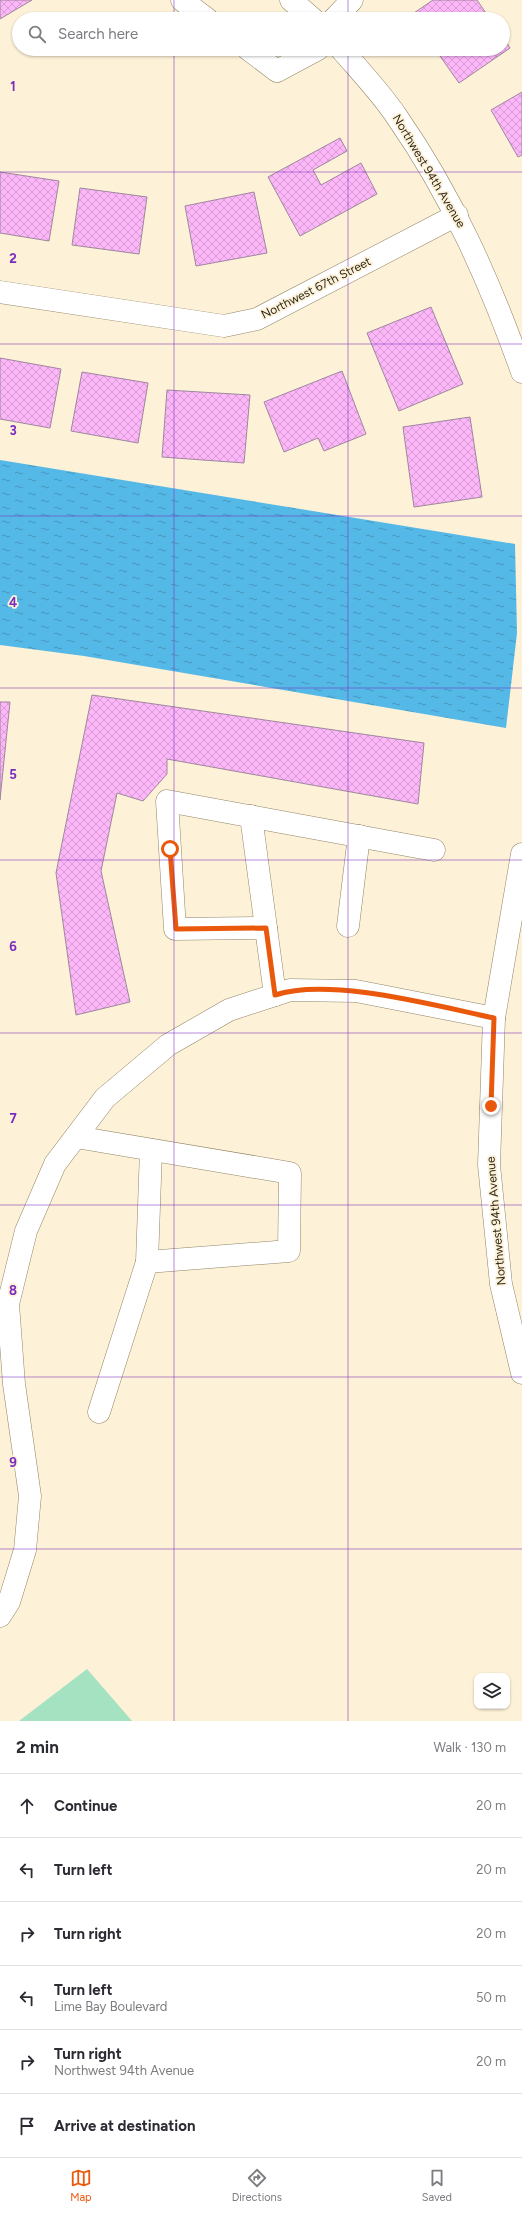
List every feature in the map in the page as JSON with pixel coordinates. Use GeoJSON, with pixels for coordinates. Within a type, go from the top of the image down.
{"type":"FeatureCollection","features":[{"type":"Feature","properties":{"kind":"street"},"geometry":{"type":"LineString","coordinates":[[182,0],[198,12]]}},
{"type":"Feature","properties":{"kind":"street"},"geometry":{"type":"LineString","coordinates":[[291,0],[305,12]]}},
{"type":"Feature","properties":{"kind":"street"},"geometry":{"type":"LineString","coordinates":[[341,12],[352,0]]}},
{"type":"Feature","properties":{"kind":"street"},"geometry":{"type":"LineString","coordinates":[[258,56],[277,70],[304,56]]}},
{"type":"Feature","properties":{"kind":"street","name":"Northwest 94th Avenue"},"geometry":{"type":"LineString","coordinates":[[347,56],[397,116],[457,215],[499,308],[522,372]]}},
{"type":"Feature","properties":{"kind":"street","name":"Northwest 67th Street"},"geometry":{"type":"LineString","coordinates":[[0,292],[224,326],[257,319],[457,215]]}},
{"type":"Feature","properties":{"kind":"street"},"geometry":{"type":"LineString","coordinates":[[266,928],[176,929],[167,801],[434,850]]}},
{"type":"Feature","properties":{"kind":"street"},"geometry":{"type":"LineString","coordinates":[[251,816],[275,995]]}},
{"type":"Feature","properties":{"kind":"street"},"geometry":{"type":"LineString","coordinates":[[348,926],[359,836]]}},
{"type":"Feature","properties":{"kind":"street","name":"Northwest 94th Avenue"},"geometry":{"type":"LineString","coordinates":[[522,854],[494,1018],[489,1165],[501,1284],[522,1373]]}},
{"type":"Feature","properties":{"kind":"street"},"geometry":{"type":"LineString","coordinates":[[0,1616],[8,1602],[25,1550],[30,1496],[8,1395],[4,1300],[26,1231],[55,1164],[105,1098],[168,1045],[229,1010],[290,990],[356,991],[494,1018]]}},
{"type":"Feature","properties":{"kind":"street"},"geometry":{"type":"LineString","coordinates":[[76,1137],[290,1173],[289,1251],[147,1262]]}},
{"type":"Feature","properties":{"kind":"street"},"geometry":{"type":"LineString","coordinates":[[99,1412],[147,1262],[151,1150]]}},
{"type":"Feature","properties":{"kind":"green space"},"geometry":{"type":"Polygon","coordinates":[[[87,1669],[132,1721],[19,1721],[87,1669]]]}},
{"type":"Feature","properties":{"kind":"water"},"geometry":{"type":"Polygon","coordinates":[[[0,460],[515,544],[517,633],[506,728],[84,656],[0,645],[0,460]]]}},
{"type":"Feature","properties":{"kind":"building"},"geometry":{"type":"Polygon","coordinates":[[[0,0],[32,0],[0,19],[0,0]]]}},
{"type":"Feature","properties":{"kind":"building"},"geometry":{"type":"Polygon","coordinates":[[[433,0],[477,0],[485,12],[415,12],[433,0]]]}},
{"type":"Feature","properties":{"kind":"building"},"geometry":{"type":"Polygon","coordinates":[[[440,56],[498,56],[459,83],[440,56]]]}},
{"type":"Feature","properties":{"kind":"building"},"geometry":{"type":"Polygon","coordinates":[[[522,92],[522,155],[518,157],[491,110],[522,92]]]}},
{"type":"Feature","properties":{"kind":"building"},"geometry":{"type":"Polygon","coordinates":[[[340,138],[347,151],[313,170],[321,185],[361,163],[377,194],[300,236],[268,177],[340,138]]]}},
{"type":"Feature","properties":{"kind":"building"},"geometry":{"type":"Polygon","coordinates":[[[0,172],[59,181],[49,241],[0,233],[0,172]]]}},
{"type":"Feature","properties":{"kind":"building"},"geometry":{"type":"Polygon","coordinates":[[[80,188],[147,197],[139,254],[72,245],[80,188]]]}},
{"type":"Feature","properties":{"kind":"building"},"geometry":{"type":"Polygon","coordinates":[[[254,192],[267,253],[196,266],[185,206],[254,192]]]}},
{"type":"Feature","properties":{"kind":"building"},"geometry":{"type":"Polygon","coordinates":[[[431,307],[463,384],[399,411],[367,333],[431,307]]]}},
{"type":"Feature","properties":{"kind":"building"},"geometry":{"type":"Polygon","coordinates":[[[0,358],[61,369],[50,428],[0,419],[0,358]]]}},
{"type":"Feature","properties":{"kind":"building"},"geometry":{"type":"Polygon","coordinates":[[[342,371],[366,434],[324,451],[318,438],[284,452],[264,402],[342,371]]]}},
{"type":"Feature","properties":{"kind":"building"},"geometry":{"type":"Polygon","coordinates":[[[82,372],[148,383],[138,443],[71,431],[82,372]]]}},
{"type":"Feature","properties":{"kind":"building"},"geometry":{"type":"Polygon","coordinates":[[[167,390],[250,395],[244,463],[162,457],[167,390]]]}},
{"type":"Feature","properties":{"kind":"building"},"geometry":{"type":"Polygon","coordinates":[[[470,417],[482,497],[414,507],[403,427],[470,417]]]}},
{"type":"Feature","properties":{"kind":"building"},"geometry":{"type":"Polygon","coordinates":[[[92,695],[424,743],[418,804],[167,759],[167,774],[143,801],[117,793],[101,871],[130,1002],[76,1015],[56,873],[92,695]]]}},
{"type":"Feature","properties":{"kind":"building"},"geometry":{"type":"Polygon","coordinates":[[[0,702],[10,702],[0,800],[0,702]]]}},
{"type":"Feature","properties":{"kind":"route"},"geometry":{"type":"LineString","coordinates":[[170,849],[176,929],[266,928],[275,995],[290,990],[356,991],[494,1018],[491,1106]]}}]}
